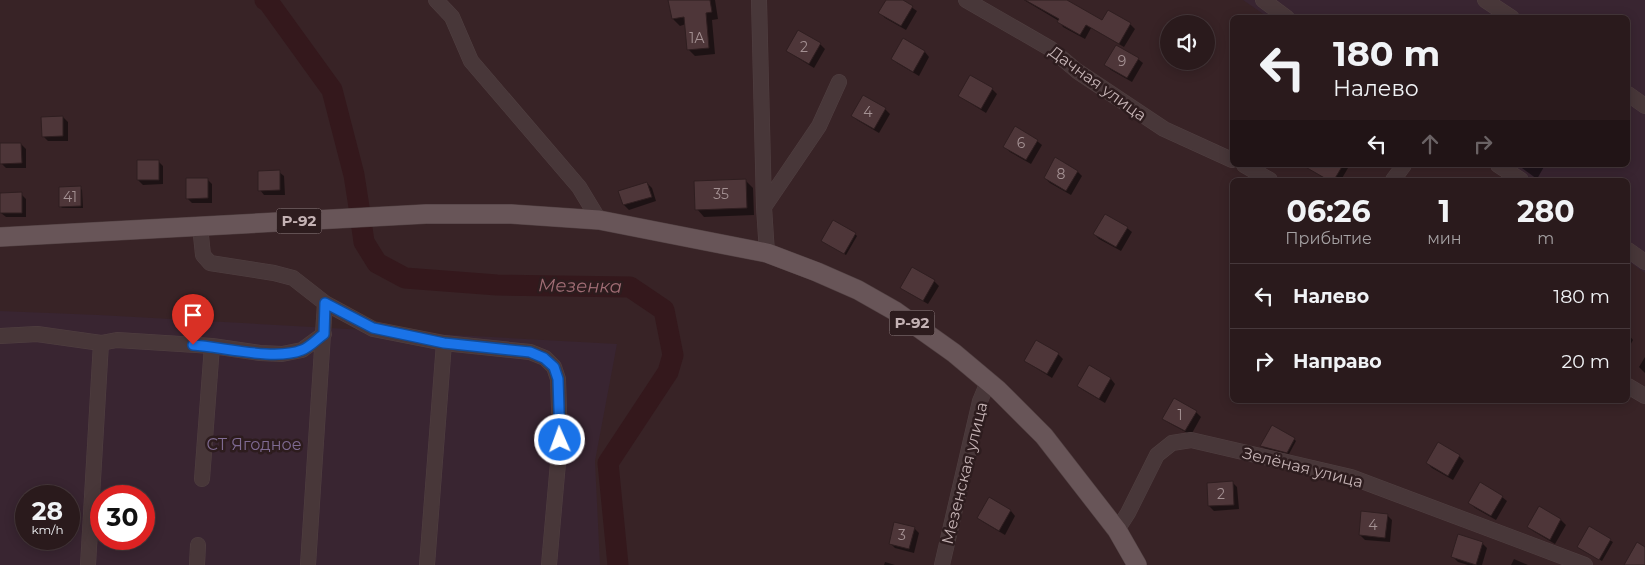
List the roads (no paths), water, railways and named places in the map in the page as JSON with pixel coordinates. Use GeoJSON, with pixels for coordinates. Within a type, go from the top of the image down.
{"type":"FeatureCollection","features":[{"type":"Feature","properties":{"kind":"main road","name":"Р-92"},"geometry":{"type":"LineString","coordinates":[[0,237],[426,214],[511,214],[599,220],[767,253],[858,290],[895,311],[954,353],[988,382],[1044,436],[1116,530],[1137,565]]}},
{"type":"Feature","properties":{"kind":"street"},"geometry":{"type":"LineString","coordinates":[[436,0],[452,17],[471,60],[579,187],[599,220]]}},
{"type":"Feature","properties":{"kind":"street"},"geometry":{"type":"LineString","coordinates":[[759,0],[764,206],[767,253]]}},
{"type":"Feature","properties":{"kind":"street","name":"Дачная улица"},"geometry":{"type":"LineString","coordinates":[[966,0],[1051,49],[1077,72],[1164,129],[1230,159]]}},
{"type":"Feature","properties":{"kind":"street"},"geometry":{"type":"LineString","coordinates":[[1263,0],[1283,15]]}},
{"type":"Feature","properties":{"kind":"street"},"geometry":{"type":"LineString","coordinates":[[1485,0],[1508,15]]}},
{"type":"Feature","properties":{"kind":"street"},"geometry":{"type":"LineString","coordinates":[[764,206],[819,126],[839,82]]}},
{"type":"Feature","properties":{"kind":"street"},"geometry":{"type":"LineString","coordinates":[[1630,95],[1645,106]]}},
{"type":"Feature","properties":{"kind":"street"},"geometry":{"type":"LineString","coordinates":[[1247,167],[1267,178]]}},
{"type":"Feature","properties":{"kind":"street"},"geometry":{"type":"LineString","coordinates":[[1394,178],[1403,167]]}},
{"type":"Feature","properties":{"kind":"street"},"geometry":{"type":"LineString","coordinates":[[1501,167],[1518,178]]}},
{"type":"Feature","properties":{"kind":"street"},"geometry":{"type":"LineString","coordinates":[[200,226],[203,255],[210,263],[274,273],[293,278],[325,303],[373,328],[444,343],[530,352],[544,358],[554,367],[558,379],[560,440],[549,565]]}},
{"type":"Feature","properties":{"kind":"street"},"geometry":{"type":"LineString","coordinates":[[1630,251],[1645,262]]}},
{"type":"Feature","properties":{"kind":"street"},"geometry":{"type":"LineString","coordinates":[[308,565],[325,303]]}},
{"type":"Feature","properties":{"kind":"street"},"geometry":{"type":"LineString","coordinates":[[0,336],[37,334],[101,343],[117,340],[212,346],[260,353],[282,354],[302,350],[324,334]]}},
{"type":"Feature","properties":{"kind":"street"},"geometry":{"type":"LineString","coordinates":[[88,565],[101,343]]}},
{"type":"Feature","properties":{"kind":"street"},"geometry":{"type":"LineString","coordinates":[[427,565],[444,343]]}},
{"type":"Feature","properties":{"kind":"street"},"geometry":{"type":"LineString","coordinates":[[202,479],[212,346]]}},
{"type":"Feature","properties":{"kind":"street","name":"Мезенская улица"},"geometry":{"type":"LineString","coordinates":[[942,565],[980,401],[988,382]]}},
{"type":"Feature","properties":{"kind":"street"},"geometry":{"type":"LineString","coordinates":[[1630,387],[1645,396]]}},
{"type":"Feature","properties":{"kind":"street","name":"Зелёная улица"},"geometry":{"type":"LineString","coordinates":[[1116,530],[1128,513],[1157,455],[1172,443],[1191,440],[1351,477],[1585,565]]}},
{"type":"Feature","properties":{"kind":"street"},"geometry":{"type":"LineString","coordinates":[[197,565],[198,545]]}},
{"type":"Feature","properties":{"kind":"waterway","name":"Мезенка"},"geometry":{"type":"LineString","coordinates":[[265,0],[267,0],[332,90],[354,175],[359,207]]}},
{"type":"Feature","properties":{"kind":"waterway","name":"Мезенка"},"geometry":{"type":"LineString","coordinates":[[362,228],[364,242],[377,263],[405,278],[497,285],[630,287],[664,310],[673,355],[668,372],[608,463],[618,565]]}},
{"type":"Feature","properties":{"kind":"park label","name":"СТ Ягодное"},"geometry":{"type":"Point","coordinates":[254,444]}}]}
